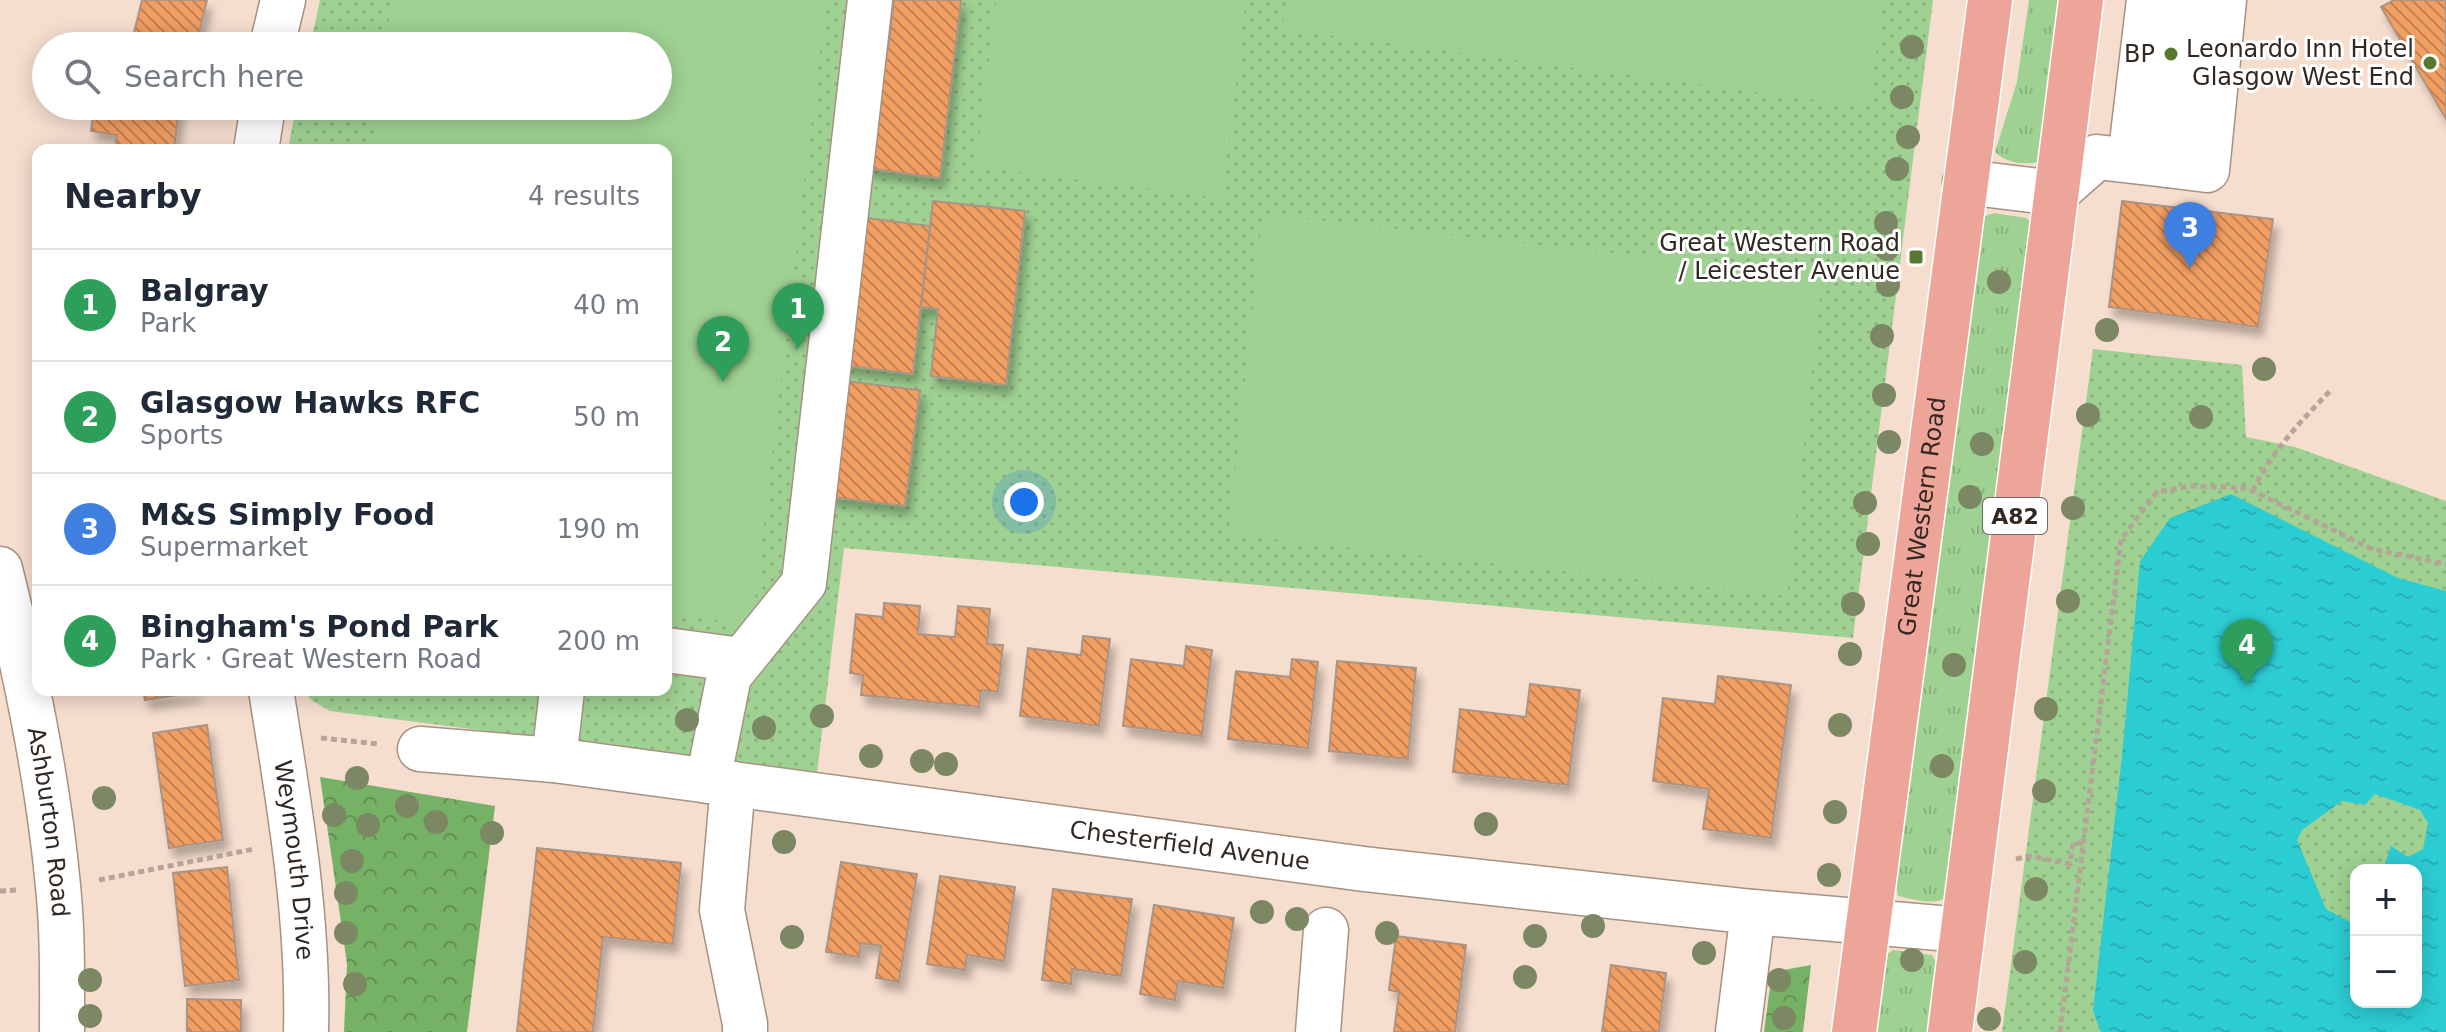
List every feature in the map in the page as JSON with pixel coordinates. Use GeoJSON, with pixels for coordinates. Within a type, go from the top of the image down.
{"type":"FeatureCollection","features":[{"type":"Feature","properties":{"kind":"main road","name":"Great Western Road"},"geometry":{"type":"LineString","coordinates":[[1854,1032],[1990,0]]}},
{"type":"Feature","properties":{"kind":"main road","name":"A82"},"geometry":{"type":"LineString","coordinates":[[1950,1032],[2081,0]]}},
{"type":"Feature","properties":{"kind":"street"},"geometry":{"type":"LineString","coordinates":[[275,32],[283,0]]}},
{"type":"Feature","properties":{"kind":"street"},"geometry":{"type":"LineString","coordinates":[[745,1032],[722,910],[721,782],[729,676],[804,583],[870,0]]}},
{"type":"Feature","properties":{"kind":"street"},"geometry":{"type":"LineString","coordinates":[[2148,162],[2149,0]]}},
{"type":"Feature","properties":{"kind":"street"},"geometry":{"type":"LineString","coordinates":[[2148,162],[2187,0]]}},
{"type":"Feature","properties":{"kind":"street"},"geometry":{"type":"LineString","coordinates":[[1965,182],[2056,193],[2097,157],[2207,170],[2224,0]]}},
{"type":"Feature","properties":{"kind":"street"},"geometry":{"type":"LineString","coordinates":[[257,144],[261,120]]}},
{"type":"Feature","properties":{"kind":"street","name":"Ashburton Road"},"geometry":{"type":"LineString","coordinates":[[0,569],[24,665],[46,781],[58,888],[62,1032]]}},
{"type":"Feature","properties":{"kind":"street"},"geometry":{"type":"LineString","coordinates":[[672,651],[741,660]]}},
{"type":"Feature","properties":{"kind":"street","name":"Weymouth Drive"},"geometry":{"type":"LineString","coordinates":[[272,696],[294,841],[301,911],[306,1032]]}},
{"type":"Feature","properties":{"kind":"street"},"geometry":{"type":"LineString","coordinates":[[554,760],[561,696]]}},
{"type":"Feature","properties":{"kind":"street","name":"Chesterfield Avenue"},"geometry":{"type":"LineString","coordinates":[[420,749],[554,760],[1364,869],[1753,912],[1962,930]]}},
{"type":"Feature","properties":{"kind":"street"},"geometry":{"type":"LineString","coordinates":[[1738,1032],[1753,912]]}},
{"type":"Feature","properties":{"kind":"street"},"geometry":{"type":"LineString","coordinates":[[1318,1032],[1326,930]]}},
{"type":"Feature","properties":{"kind":"path"},"geometry":{"type":"LineString","coordinates":[[2253,491],[2261,474],[2299,424],[2331,390]]}},
{"type":"Feature","properties":{"kind":"path"},"geometry":{"type":"LineString","coordinates":[[2060,1032],[2121,539],[2157,492],[2190,486],[2247,488],[2372,549],[2446,564]]}},
{"type":"Feature","properties":{"kind":"path"},"geometry":{"type":"LineString","coordinates":[[278,733],[420,749]]}},
{"type":"Feature","properties":{"kind":"path"},"geometry":{"type":"LineString","coordinates":[[0,891],[58,888],[294,841]]}},
{"type":"Feature","properties":{"kind":"path"},"geometry":{"type":"LineString","coordinates":[[2030,856],[2070,864],[2073,843],[2083,843]]}},
{"type":"Feature","properties":{"kind":"green space"},"geometry":{"type":"Polygon","coordinates":[[[320,0],[1933,0],[1853,638],[844,548],[817,773],[330,711],[309,696],[672,696],[672,144],[289,144],[293,120],[672,120],[672,32],[313,32],[320,0]]]}},
{"type":"Feature","properties":{"kind":"green space"},"geometry":{"type":"Polygon","coordinates":[[[391,0],[826,0],[752,624],[672,615],[672,144],[374,144],[377,120],[672,120],[672,32],[388,32],[391,0]]]}},
{"type":"Feature","properties":{"kind":"green space"},"geometry":{"type":"Polygon","coordinates":[[[996,0],[1246,0],[1222,198],[976,167],[996,0]]]}},
{"type":"Feature","properties":{"kind":"green space"},"geometry":{"type":"Polygon","coordinates":[[[1286,0],[1883,0],[1869,107],[1282,29],[1286,0]]]}},
{"type":"Feature","properties":{"kind":"green space"},"geometry":{"type":"Polygon","coordinates":[[[2029,0],[2062,0],[2041,161],[2023,163],[2010,161],[1995,152],[2017,82],[2029,0]]]}},
{"type":"Feature","properties":{"kind":"green space"},"geometry":{"type":"Polygon","coordinates":[[[1994,213],[2026,218],[2032,223],[1946,892],[1944,899],[1921,901],[1898,896],[1896,886],[1984,221],[1985,216],[1994,213]]]}},
{"type":"Feature","properties":{"kind":"green space"},"geometry":{"type":"Polygon","coordinates":[[[1263,214],[1822,276],[1787,596],[1228,534],[1263,214]]]}},
{"type":"Feature","properties":{"kind":"green space"},"geometry":{"type":"Polygon","coordinates":[[[2093,349],[2242,365],[2246,437],[2295,447],[2446,501],[2446,1032],[2002,1032],[2093,349]]]}},
{"type":"Feature","properties":{"kind":"green space"},"geometry":{"type":"Polygon","coordinates":[[[320,777],[495,806],[467,1032],[344,1032],[347,964],[320,777]]]}},
{"type":"Feature","properties":{"kind":"green space"},"geometry":{"type":"Polygon","coordinates":[[[1893,950],[1932,955],[1937,964],[1929,1032],[1876,1032],[1885,956],[1893,950]]]}},
{"type":"Feature","properties":{"kind":"green space"},"geometry":{"type":"Polygon","coordinates":[[[1811,965],[1803,1032],[1764,1032],[1772,972],[1811,965]]]}},
{"type":"Feature","properties":{"kind":"water"},"geometry":{"type":"Polygon","coordinates":[[[2231,494],[2398,578],[2446,591],[2446,1032],[2101,1032],[2093,1011],[2140,561],[2170,518],[2231,494]]]}},
{"type":"Feature","properties":{"kind":"building"},"geometry":{"type":"Polygon","coordinates":[[[142,0],[207,0],[199,32],[134,32],[142,0]]]}},
{"type":"Feature","properties":{"kind":"building"},"geometry":{"type":"Polygon","coordinates":[[[894,0],[961,0],[940,178],[865,168],[880,47],[888,49],[894,0]]]}},
{"type":"Feature","properties":{"kind":"building","name":"Leonardo Inn Hotel Glasgow West End"},"geometry":{"type":"Polygon","coordinates":[[[2394,0],[2446,0],[2446,119],[2381,7],[2394,0]]]}},
{"type":"Feature","properties":{"kind":"building"},"geometry":{"type":"Polygon","coordinates":[[[92,120],[177,120],[175,144],[116,144],[117,135],[91,131],[92,120]]]}},
{"type":"Feature","properties":{"kind":"building"},"geometry":{"type":"Polygon","coordinates":[[[933,201],[1025,211],[1006,385],[931,376],[938,309],[921,307],[933,201]]]}},
{"type":"Feature","properties":{"kind":"building"},"geometry":{"type":"Polygon","coordinates":[[[2122,201],[2273,219],[2258,327],[2109,307],[2122,201]]]}},
{"type":"Feature","properties":{"kind":"building"},"geometry":{"type":"Polygon","coordinates":[[[851,216],[930,226],[913,374],[833,364],[851,216]]]}},
{"type":"Feature","properties":{"kind":"building"},"geometry":{"type":"Polygon","coordinates":[[[844,381],[920,390],[905,506],[830,497],[844,381]]]}},
{"type":"Feature","properties":{"kind":"building"},"geometry":{"type":"Polygon","coordinates":[[[884,603],[920,606],[918,634],[955,637],[958,606],[990,609],[987,644],[1003,645],[998,692],[981,690],[979,707],[861,695],[863,675],[850,673],[856,614],[883,617],[884,603]]]}},
{"type":"Feature","properties":{"kind":"building"},"geometry":{"type":"Polygon","coordinates":[[[1083,636],[1110,639],[1099,726],[1020,716],[1028,648],[1081,655],[1083,636]]]}},
{"type":"Feature","properties":{"kind":"building"},"geometry":{"type":"Polygon","coordinates":[[[1186,646],[1212,650],[1202,736],[1123,726],[1131,659],[1184,666],[1186,646]]]}},
{"type":"Feature","properties":{"kind":"building"},"geometry":{"type":"Polygon","coordinates":[[[1292,659],[1318,662],[1308,748],[1228,739],[1236,671],[1290,677],[1292,659]]]}},
{"type":"Feature","properties":{"kind":"building"},"geometry":{"type":"Polygon","coordinates":[[[1337,661],[1416,668],[1408,759],[1329,751],[1337,661]]]}},
{"type":"Feature","properties":{"kind":"building"},"geometry":{"type":"Polygon","coordinates":[[[1718,676],[1791,685],[1771,838],[1703,829],[1709,789],[1653,781],[1663,698],[1715,704],[1718,676]]]}},
{"type":"Feature","properties":{"kind":"building"},"geometry":{"type":"Polygon","coordinates":[[[1530,684],[1580,690],[1568,785],[1453,772],[1460,709],[1526,717],[1530,684]]]}},
{"type":"Feature","properties":{"kind":"building"},"geometry":{"type":"Polygon","coordinates":[[[144,696],[171,696],[145,700],[144,696]]]}},
{"type":"Feature","properties":{"kind":"building"},"geometry":{"type":"Polygon","coordinates":[[[207,725],[223,840],[169,848],[153,733],[207,725]]]}},
{"type":"Feature","properties":{"kind":"building"},"geometry":{"type":"Polygon","coordinates":[[[537,848],[681,863],[673,944],[603,937],[593,1032],[517,1032],[537,848]]]}},
{"type":"Feature","properties":{"kind":"building"},"geometry":{"type":"Polygon","coordinates":[[[841,862],[917,874],[899,982],[876,978],[881,946],[861,943],[859,957],[826,952],[841,862]]]}},
{"type":"Feature","properties":{"kind":"building"},"geometry":{"type":"Polygon","coordinates":[[[227,867],[239,980],[185,986],[173,873],[227,867]]]}},
{"type":"Feature","properties":{"kind":"building"},"geometry":{"type":"Polygon","coordinates":[[[940,876],[1015,887],[1004,961],[967,955],[965,970],[927,964],[940,876]]]}},
{"type":"Feature","properties":{"kind":"building"},"geometry":{"type":"Polygon","coordinates":[[[1053,889],[1132,899],[1121,976],[1072,969],[1071,984],[1042,980],[1053,889]]]}},
{"type":"Feature","properties":{"kind":"building"},"geometry":{"type":"Polygon","coordinates":[[[1154,905],[1234,918],[1223,988],[1178,981],[1175,1000],[1140,994],[1154,905]]]}},
{"type":"Feature","properties":{"kind":"building"},"geometry":{"type":"Polygon","coordinates":[[[1396,936],[1466,945],[1455,1032],[1394,1032],[1399,992],[1389,990],[1396,936]]]}},
{"type":"Feature","properties":{"kind":"building"},"geometry":{"type":"Polygon","coordinates":[[[1611,965],[1666,973],[1659,1032],[1602,1032],[1611,965]]]}},
{"type":"Feature","properties":{"kind":"building"},"geometry":{"type":"Polygon","coordinates":[[[187,999],[241,1000],[241,1032],[187,1032],[187,999]]]}},
{"type":"Feature","properties":{"kind":"place","name":"BP"},"geometry":{"type":"Point","coordinates":[2171,54]}},
{"type":"Feature","properties":{"kind":"place","name":"Leonardo Inn Hotel Glasgow West End"},"geometry":{"type":"Point","coordinates":[2430,63]}},
{"type":"Feature","properties":{"kind":"place","name":"Great Western Road / Leicester Avenue"},"geometry":{"type":"Point","coordinates":[1916,257]}},
{"type":"Feature","properties":{"kind":"place","name":"M&S Simply Food"},"geometry":{"type":"Point","coordinates":[2190,268]}},
{"type":"Feature","properties":{"kind":"place","name":"Balgray"},"geometry":{"type":"Point","coordinates":[798,349]}},
{"type":"Feature","properties":{"kind":"place","name":"Glasgow Hawks RFC"},"geometry":{"type":"Point","coordinates":[723,382]}},
{"type":"Feature","properties":{"kind":"place","name":"Bingham's Pond Park"},"geometry":{"type":"Point","coordinates":[2247,685]}}]}
